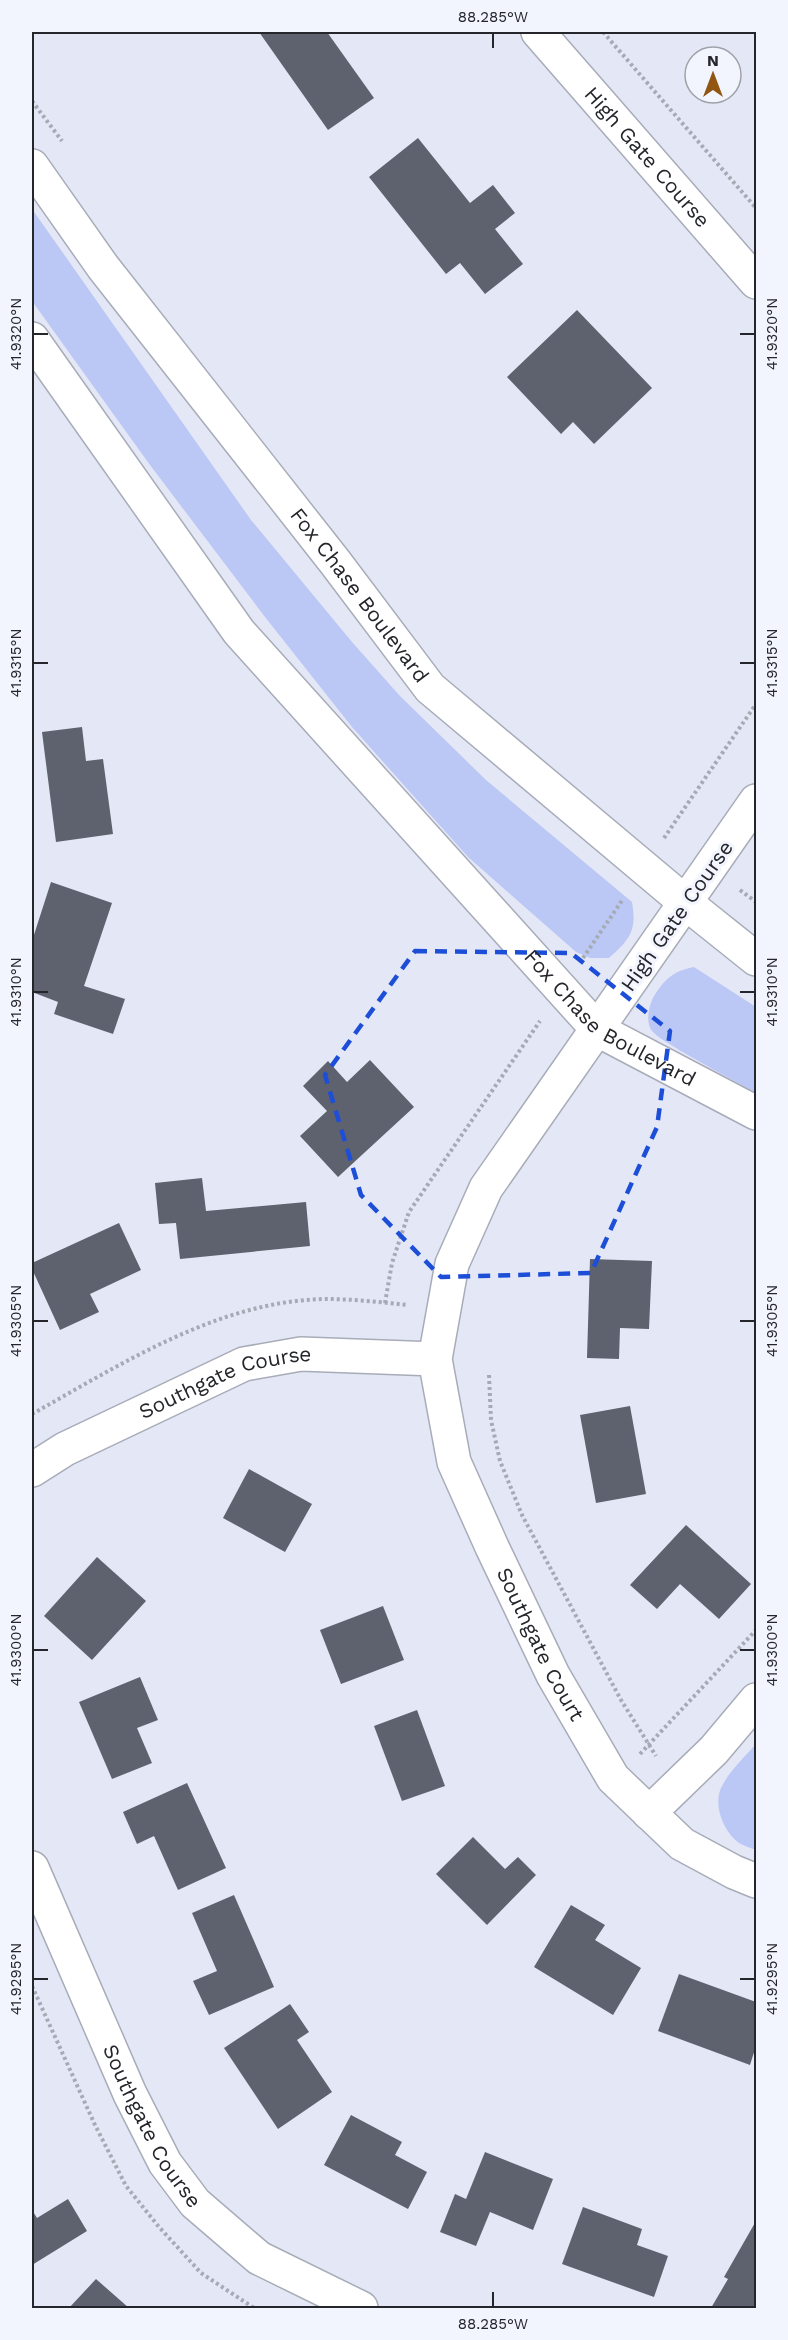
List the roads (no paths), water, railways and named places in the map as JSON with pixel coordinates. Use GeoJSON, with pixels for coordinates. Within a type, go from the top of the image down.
{"type":"FeatureCollection","features":[{"type":"Feature","properties":{"kind":"street","name":"High Gate Course"},"geometry":{"type":"LineString","coordinates":[[538,32],[756,282]]}},
{"type":"Feature","properties":{"kind":"street","name":"Fox Chase Boulevard"},"geometry":{"type":"LineString","coordinates":[[32,166],[102,267],[335,562],[430,688],[756,959]]}},
{"type":"Feature","properties":{"kind":"street","name":"Fox Chase Boulevard"},"geometry":{"type":"LineString","coordinates":[[32,339],[239,633],[598,1030],[756,1113]]}},
{"type":"Feature","properties":{"kind":"street","name":"High Gate Course"},"geometry":{"type":"LineString","coordinates":[[598,1030],[756,801]]}},
{"type":"Feature","properties":{"kind":"street","name":"Southgate Court"},"geometry":{"type":"LineString","coordinates":[[598,1030],[486,1188],[452,1264],[435,1359],[454,1462],[552,1675],[614,1778],[649,1814]]}},
{"type":"Feature","properties":{"kind":"street","name":"Southgate Course"},"geometry":{"type":"LineString","coordinates":[[32,1470],[65,1449],[244,1364],[301,1354],[435,1359]]}},
{"type":"Feature","properties":{"kind":"street"},"geometry":{"type":"LineString","coordinates":[[756,1700],[714,1750],[649,1814],[682,1844],[756,1881]]}},
{"type":"Feature","properties":{"kind":"street","name":"Southgate Course"},"geometry":{"type":"LineString","coordinates":[[32,1868],[130,2094],[165,2163],[195,2203],[259,2258],[361,2308]]}}]}
